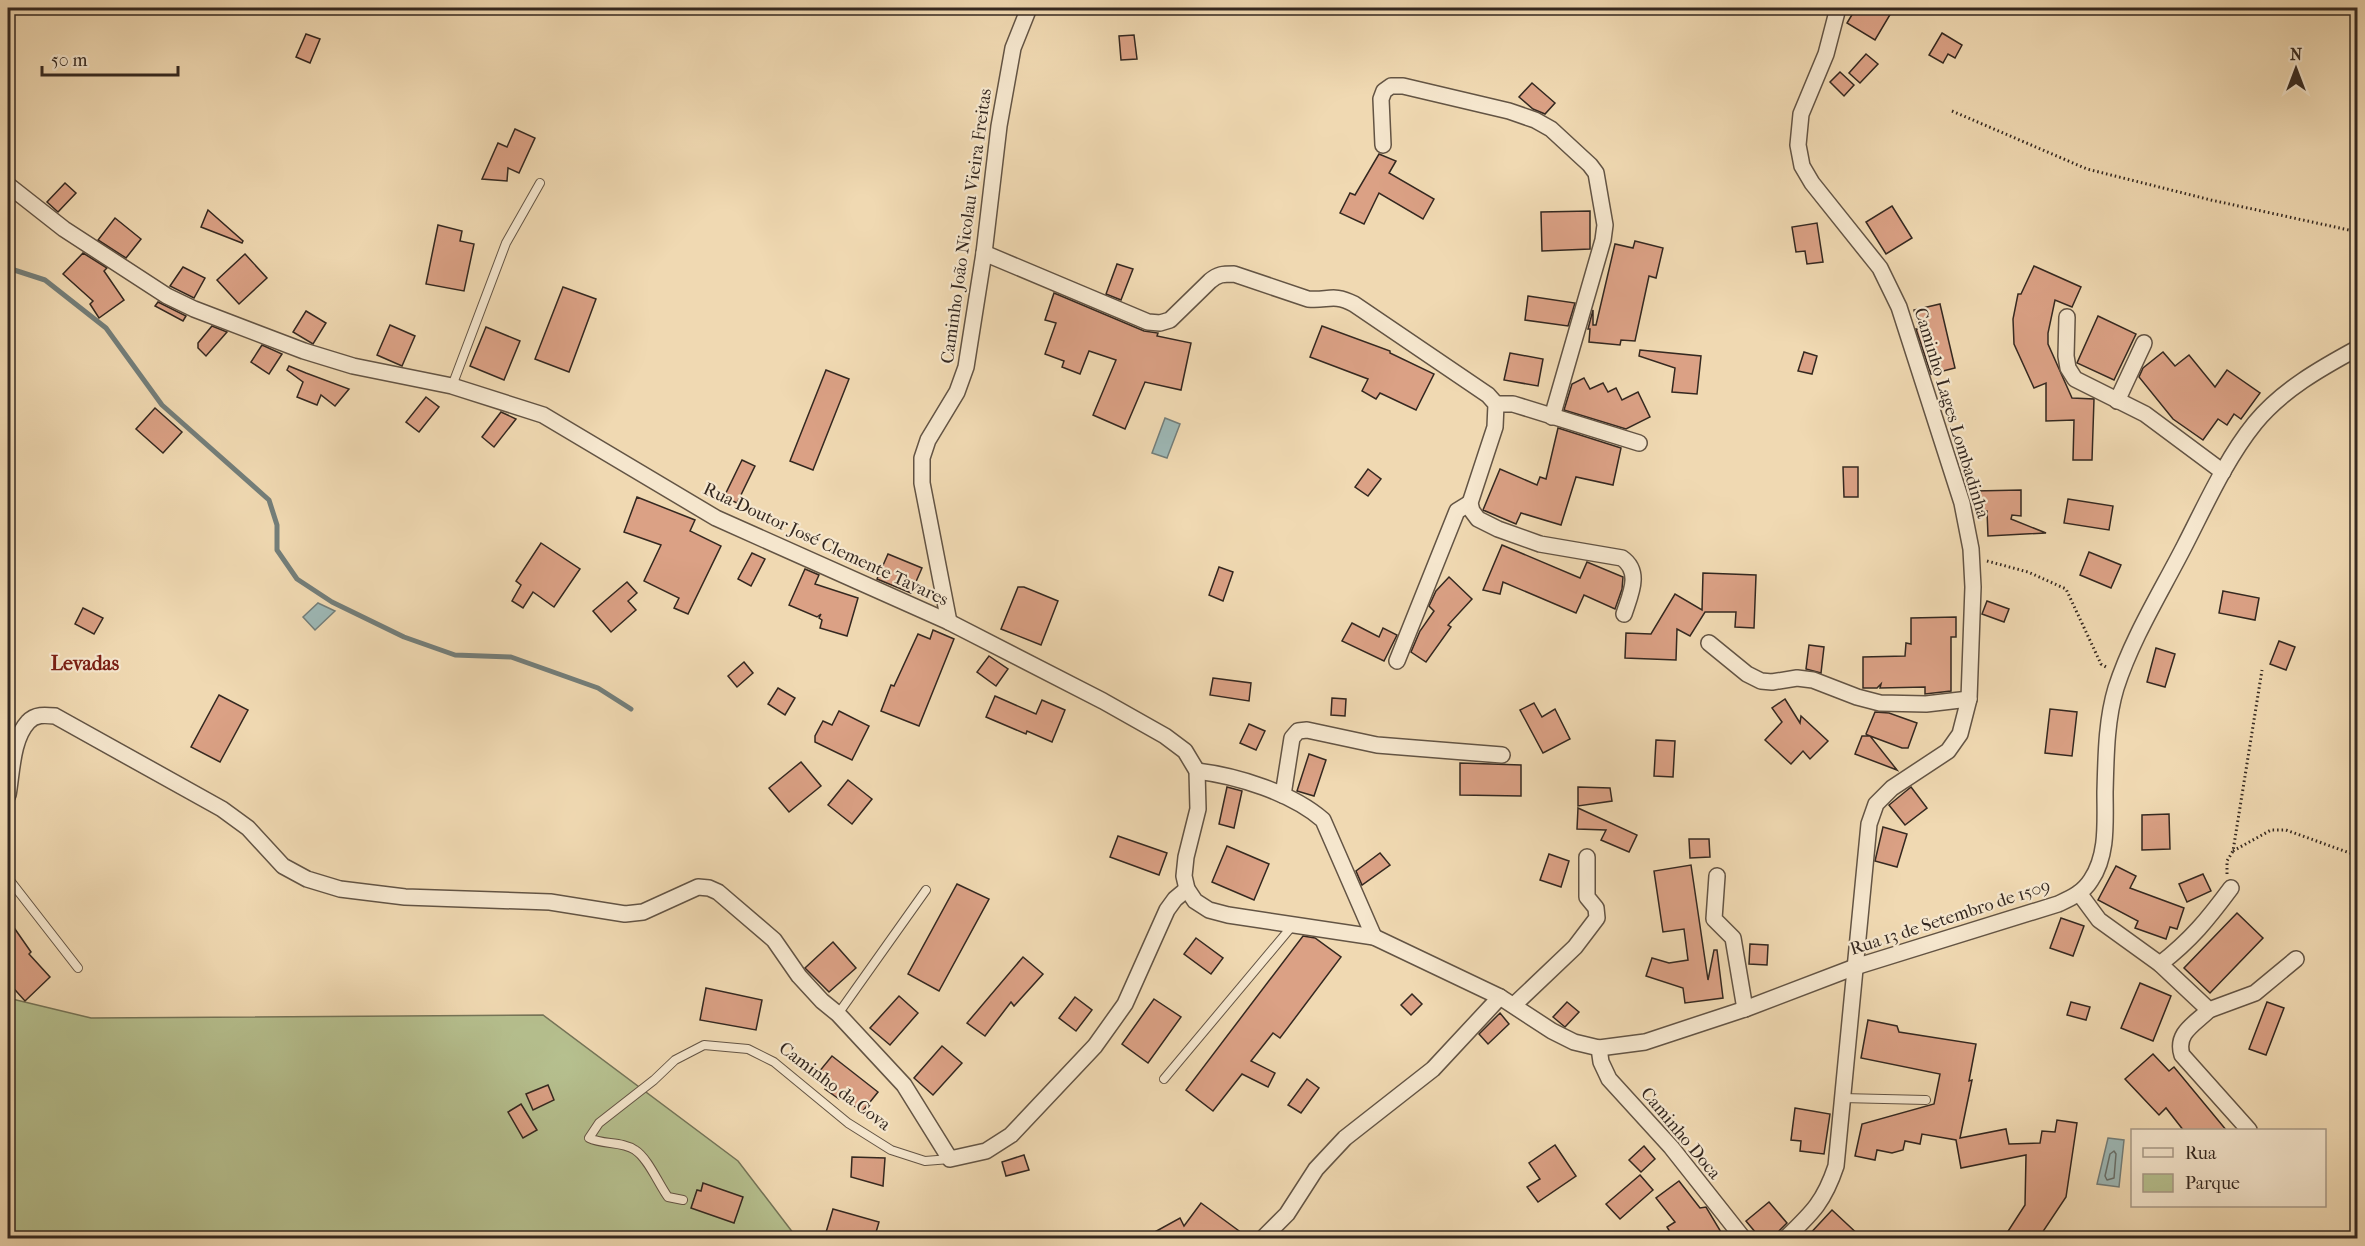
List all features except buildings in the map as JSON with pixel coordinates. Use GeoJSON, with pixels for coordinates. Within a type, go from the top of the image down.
{"type":"FeatureCollection","features":[{"type":"Feature","properties":{"kind":"street","name":"Caminho João Nicolau Vieira Freitas"},"geometry":{"type":"LineString","coordinates":[[950,622],[922,483],[922,458],[928,440],[957,392],[966,367],[984,253],[999,126],[1013,48],[1029,8]]}},
{"type":"Feature","properties":{"kind":"street","name":"Caminho Lages Lombadinha"},"geometry":{"type":"LineString","coordinates":[[1786,1239],[1814,1211],[1828,1191],[1836,1166],[1869,824],[1876,804],[1892,788],[1948,751],[1960,734],[1969,699],[1972,558],[1962,503],[1899,307],[1880,268],[1812,183],[1802,166],[1798,145],[1801,114],[1826,54],[1838,8]]}},
{"type":"Feature","properties":{"kind":"street"},"geometry":{"type":"LineString","coordinates":[[1383,145],[1381,99],[1384,91],[1391,86],[1403,86],[1509,111],[1535,120],[1551,129],[1596,173],[1605,225],[1603,240],[1552,417]]}},
{"type":"Feature","properties":{"kind":"street","name":"Rua Doutor José Clemente Tavares"},"geometry":{"type":"LineString","coordinates":[[8,185],[64,229],[167,296],[194,309],[304,351],[353,366],[452,386],[543,416],[716,518],[950,622],[1103,701],[1165,736],[1185,751],[1197,771]]}},
{"type":"Feature","properties":{"kind":"street"},"geometry":{"type":"LineString","coordinates":[[984,253],[1148,322],[1160,324],[1170,320],[1217,275],[1233,274],[1308,299],[1341,297],[1488,396],[1496,404],[1513,404],[1639,443]]}},
{"type":"Feature","properties":{"kind":"street"},"geometry":{"type":"LineString","coordinates":[[2067,317],[2066,356],[2068,368],[2074,379],[2145,414],[2223,472]]}},
{"type":"Feature","properties":{"kind":"street"},"geometry":{"type":"LineString","coordinates":[[2117,401],[2144,343]]}},
{"type":"Feature","properties":{"kind":"street","name":"Rua 13 de Setembro de 1509"},"geometry":{"type":"LineString","coordinates":[[1374,937],[1514,1005],[1552,1031],[1574,1042],[1599,1048],[1645,1042],[1745,1009],[1855,967],[2058,904],[2079,893],[2095,873],[2104,845],[2106,763],[2110,720],[2129,652],[2223,472],[2255,423],[2280,399],[2318,369],[2358,348]]}},
{"type":"Feature","properties":{"kind":"street"},"geometry":{"type":"LineString","coordinates":[[1496,404],[1495,427],[1470,502],[1472,511],[1478,519],[1498,529],[1540,544],[1622,558],[1629,563],[1633,573],[1633,585],[1624,614]]}},
{"type":"Feature","properties":{"kind":"street"},"geometry":{"type":"LineString","coordinates":[[1397,661],[1457,511],[1470,502]]}},
{"type":"Feature","properties":{"kind":"street"},"geometry":{"type":"LineString","coordinates":[[1709,643],[1747,674],[1761,681],[1772,682],[1797,678],[1813,680],[1857,697],[1880,702],[1926,704],[1969,699]]}},
{"type":"Feature","properties":{"kind":"street"},"geometry":{"type":"LineString","coordinates":[[8,795],[18,741],[28,721],[39,715],[55,716],[222,809],[248,828],[284,866],[307,879],[340,889],[405,897],[550,902],[625,914],[643,912],[698,887],[709,888],[718,892],[774,940],[799,976],[904,1085],[950,1159]]}},
{"type":"Feature","properties":{"kind":"street"},"geometry":{"type":"LineString","coordinates":[[1283,795],[1292,738],[1298,731],[1307,730],[1377,746],[1502,755]]}},
{"type":"Feature","properties":{"kind":"street"},"geometry":{"type":"LineString","coordinates":[[1197,771],[1217,774],[1283,795],[1308,807],[1323,820],[1374,937],[1228,915],[1209,910],[1195,901],[1187,890],[1184,876],[1186,857],[1198,809],[1197,771]]}},
{"type":"Feature","properties":{"kind":"street"},"geometry":{"type":"LineString","coordinates":[[1514,1005],[1575,947],[1597,918],[1596,908],[1587,897],[1587,857]]}},
{"type":"Feature","properties":{"kind":"street"},"geometry":{"type":"LineString","coordinates":[[1717,876],[1713,919],[1733,938],[1745,1009]]}},
{"type":"Feature","properties":{"kind":"street"},"geometry":{"type":"LineString","coordinates":[[2160,964],[2187,943],[2231,888]]}},
{"type":"Feature","properties":{"kind":"street","name":"Caminho da Cova"},"geometry":{"type":"LineString","coordinates":[[950,1159],[986,1151],[1011,1135],[1095,1046],[1125,1004],[1167,910],[1175,899],[1187,890]]}},
{"type":"Feature","properties":{"kind":"street"},"geometry":{"type":"LineString","coordinates":[[2079,893],[2099,920],[2160,964],[2209,1010]]}},
{"type":"Feature","properties":{"kind":"street"},"geometry":{"type":"LineString","coordinates":[[2247,1129],[2182,1055],[2179,1045],[2182,1036],[2209,1010],[2255,993],[2296,959]]}},
{"type":"Feature","properties":{"kind":"street"},"geometry":{"type":"LineString","coordinates":[[1263,1239],[1287,1214],[1316,1169],[1345,1137],[1433,1070],[1500,998]]}},
{"type":"Feature","properties":{"kind":"street","name":"Caminho Doca"},"geometry":{"type":"LineString","coordinates":[[1599,1048],[1601,1062],[1609,1079],[1671,1147],[1743,1239]]}},
{"type":"Feature","properties":{"kind":"lane"},"geometry":{"type":"LineString","coordinates":[[452,386],[506,243],[540,183]]}},
{"type":"Feature","properties":{"kind":"lane"},"geometry":{"type":"LineString","coordinates":[[8,879],[78,968]]}},
{"type":"Feature","properties":{"kind":"lane"},"geometry":{"type":"LineString","coordinates":[[838,1014],[926,890]]}},
{"type":"Feature","properties":{"kind":"lane"},"geometry":{"type":"LineString","coordinates":[[1164,1079],[1293,925]]}},
{"type":"Feature","properties":{"kind":"lane","name":"Caminho da Cova"},"geometry":{"type":"LineString","coordinates":[[683,1200],[668,1197],[636,1150],[622,1145],[599,1143],[589,1138],[599,1123],[631,1099],[675,1060],[704,1045],[748,1049],[774,1062],[848,1123],[891,1150],[926,1161],[950,1159]]}},
{"type":"Feature","properties":{"kind":"lane"},"geometry":{"type":"LineString","coordinates":[[1842,1098],[1926,1100]]}},
{"type":"Feature","properties":{"kind":"path"},"geometry":{"type":"LineString","coordinates":[[1952,111],[2086,169],[2211,200],[2358,232]]}},
{"type":"Feature","properties":{"kind":"path"},"geometry":{"type":"LineString","coordinates":[[1972,558],[2028,572],[2066,589],[2101,664],[2122,674]]}},
{"type":"Feature","properties":{"kind":"path"},"geometry":{"type":"LineString","coordinates":[[2231,888],[2227,861],[2233,851],[2262,670]]}},
{"type":"Feature","properties":{"kind":"path"},"geometry":{"type":"LineString","coordinates":[[2233,851],[2271,830],[2286,830],[2358,855]]}},
{"type":"Feature","properties":{"kind":"green space"},"geometry":{"type":"Polygon","coordinates":[[[8,998],[91,1018],[543,1015],[738,1161],[797,1238],[8,1238],[8,998]]]}},
{"type":"Feature","properties":{"kind":"water"},"geometry":{"type":"Polygon","coordinates":[[[1165,418],[1180,424],[1167,458],[1152,453],[1165,418]]]}},
{"type":"Feature","properties":{"kind":"water"},"geometry":{"type":"Polygon","coordinates":[[[318,603],[335,611],[315,630],[303,617],[318,603]]]}},
{"type":"Feature","properties":{"kind":"water"},"geometry":{"type":"Polygon","coordinates":[[[2108,1138],[2124,1140],[2119,1187],[2097,1184],[2108,1138]]]}},
{"type":"Feature","properties":{"kind":"waterway"},"geometry":{"type":"LineString","coordinates":[[8,268],[45,280],[106,328],[162,405],[269,500],[277,525],[277,550],[297,579],[332,602],[404,637],[455,655],[511,657],[598,688],[631,709]]}},
{"type":"Feature","properties":{"kind":"district","name":"Levadas"},"geometry":{"type":"Point","coordinates":[85,663]}}]}
